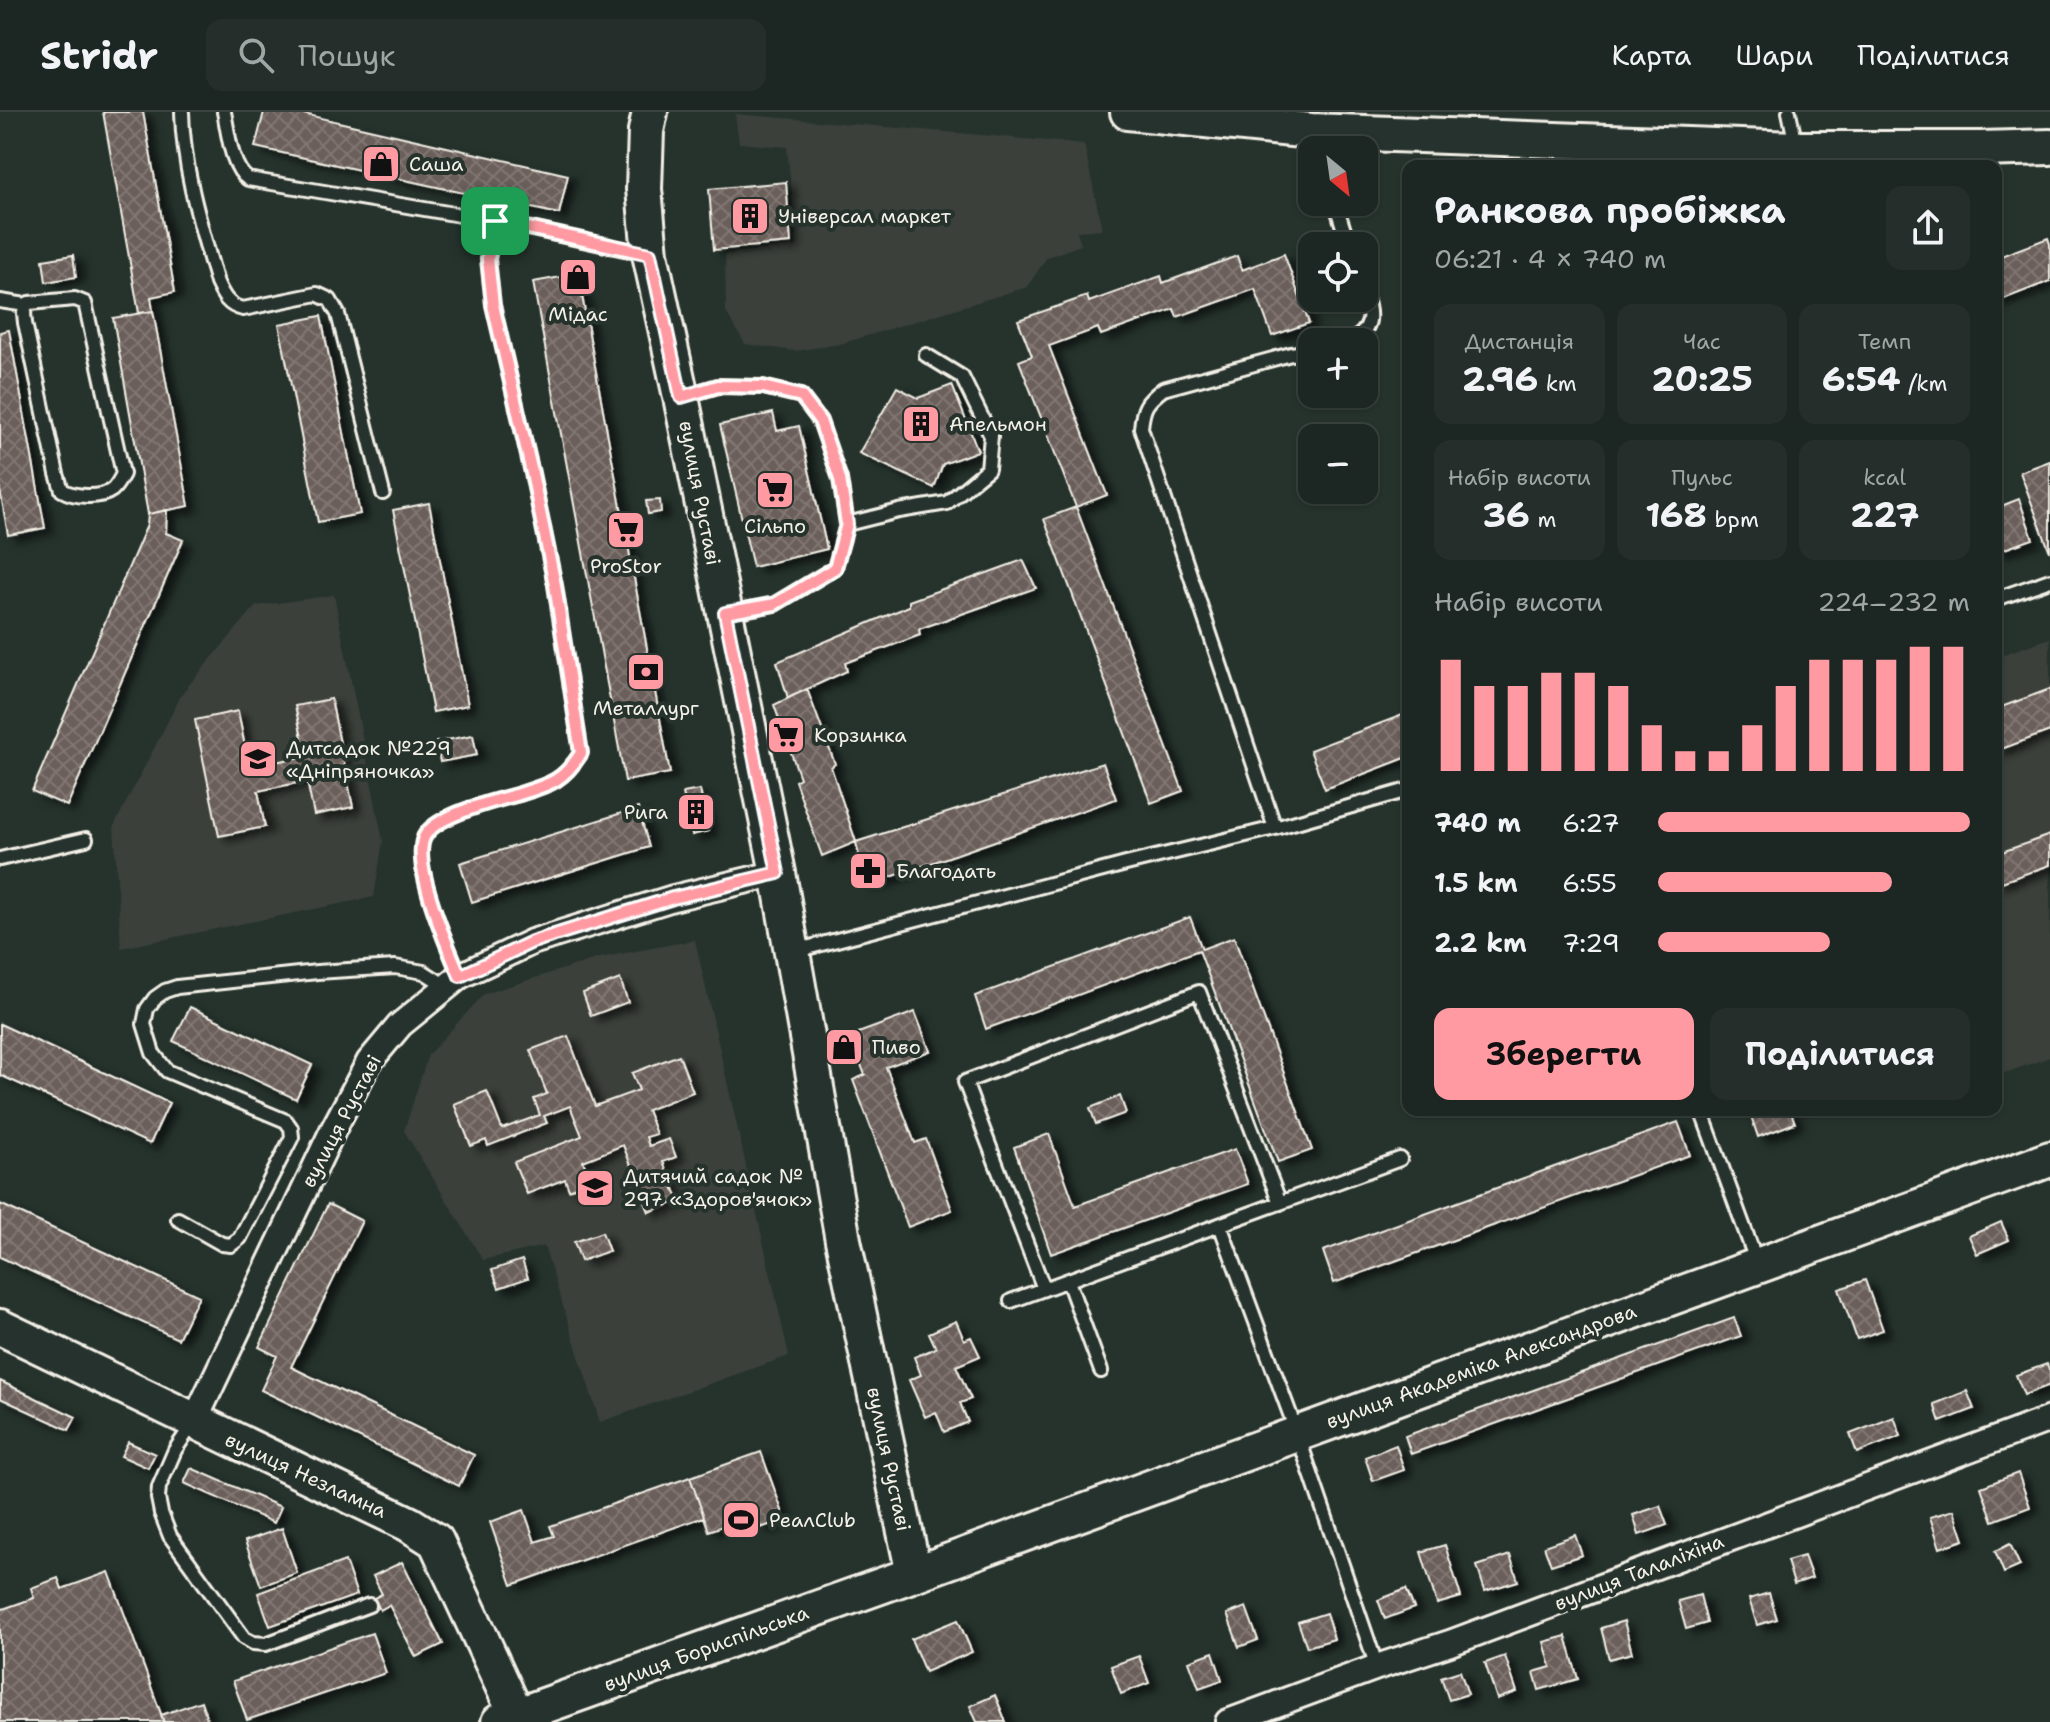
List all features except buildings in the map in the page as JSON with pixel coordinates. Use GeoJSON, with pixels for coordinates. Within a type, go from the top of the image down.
{"type":"FeatureCollection","features":[{"type":"Feature","properties":{"kind":"street","name":"вулиця Руставі"},"geometry":{"type":"LineString","coordinates":[[650,112],[646,131],[644,189],[650,254],[778,873],[843,1240],[914,1574]]}},
{"type":"Feature","properties":{"kind":"street"},"geometry":{"type":"LineString","coordinates":[[1128,112],[1312,131],[1778,154],[2050,147]]}},
{"type":"Feature","properties":{"kind":"street","name":"вулиця Руставі"},"geometry":{"type":"LineString","coordinates":[[194,1422],[309,1178],[369,1062],[400,1025],[453,981],[532,942],[673,898],[778,873]]}},
{"type":"Feature","properties":{"kind":"street","name":"вулиця Академіка Александрова"},"geometry":{"type":"LineString","coordinates":[[914,1574],[2050,1159]]}},
{"type":"Feature","properties":{"kind":"street","name":"вулиця Незламна"},"geometry":{"type":"LineString","coordinates":[[0,1327],[409,1524],[436,1541],[508,1719]]}},
{"type":"Feature","properties":{"kind":"street","name":"вулиця Талаліхіна"},"geometry":{"type":"LineString","coordinates":[[1228,1722],[1450,1643],[2050,1419]]}},
{"type":"Feature","properties":{"kind":"street","name":"вулиця Бориспільська"},"geometry":{"type":"LineString","coordinates":[[508,1719],[914,1574]]}},
{"type":"Feature","properties":{"kind":"lane"},"geometry":{"type":"LineString","coordinates":[[182,112],[188,174],[222,294],[229,303],[243,309],[317,294],[330,300],[338,314],[383,493]]}},
{"type":"Feature","properties":{"kind":"lane"},"geometry":{"type":"LineString","coordinates":[[224,112],[236,166],[241,175],[248,179],[495,221],[650,254]]}},
{"type":"Feature","properties":{"kind":"lane"},"geometry":{"type":"LineString","coordinates":[[1778,154],[1789,112]]}},
{"type":"Feature","properties":{"kind":"lane"},"geometry":{"type":"LineString","coordinates":[[453,981],[424,872],[422,843],[426,834],[436,825],[471,808],[559,780],[581,753],[555,585],[493,305],[488,259],[495,221]]}},
{"type":"Feature","properties":{"kind":"lane"},"geometry":{"type":"LineString","coordinates":[[0,301],[26,305],[75,299],[82,300],[87,307],[123,474],[109,492],[77,497],[62,490],[25,323],[26,305]]}},
{"type":"Feature","properties":{"kind":"lane"},"geometry":{"type":"LineString","coordinates":[[1275,828],[1141,428],[1143,410],[1151,398],[1163,389],[1298,353]]}},
{"type":"Feature","properties":{"kind":"lane"},"geometry":{"type":"LineString","coordinates":[[847,524],[947,503],[988,469],[991,436],[962,377],[926,355]]}},
{"type":"Feature","properties":{"kind":"lane"},"geometry":{"type":"LineString","coordinates":[[681,397],[718,386],[763,387],[801,396],[820,421],[840,479],[847,524],[835,568],[775,604],[725,613]]}},
{"type":"Feature","properties":{"kind":"lane"},"geometry":{"type":"LineString","coordinates":[[2002,597],[2050,580]]}},
{"type":"Feature","properties":{"kind":"lane"},"geometry":{"type":"LineString","coordinates":[[792,952],[1112,867],[1275,828],[1402,792]]}},
{"type":"Feature","properties":{"kind":"lane"},"geometry":{"type":"LineString","coordinates":[[0,859],[86,839]]}},
{"type":"Feature","properties":{"kind":"lane"},"geometry":{"type":"LineString","coordinates":[[178,1219],[222,1244],[231,1245],[240,1238],[292,1137],[286,1121],[167,1071],[153,1053],[144,1024],[147,1009],[155,998],[177,987],[395,967],[453,981]]}},
{"type":"Feature","properties":{"kind":"lane"},"geometry":{"type":"LineString","coordinates":[[1044,1289],[965,1082],[1199,992],[1280,1203]]}},
{"type":"Feature","properties":{"kind":"lane"},"geometry":{"type":"LineString","coordinates":[[1703,1116],[1758,1266]]}},
{"type":"Feature","properties":{"kind":"lane"},"geometry":{"type":"LineString","coordinates":[[1011,1301],[1400,1159]]}},
{"type":"Feature","properties":{"kind":"lane"},"geometry":{"type":"LineString","coordinates":[[1220,1225],[1297,1433],[1377,1667]]}},
{"type":"Feature","properties":{"kind":"lane"},"geometry":{"type":"LineString","coordinates":[[1068,1281],[1101,1371]]}},
{"type":"Feature","properties":{"kind":"lane"},"geometry":{"type":"LineString","coordinates":[[194,1422],[175,1450],[159,1487],[161,1513],[170,1536],[244,1638],[253,1643],[266,1644],[369,1605]]}},
{"type":"Feature","properties":{"kind":"shaded area"},"geometry":{"type":"Polygon","coordinates":[[[735,114],[1084,144],[1102,229],[1077,231],[1081,245],[1047,257],[1027,287],[840,344],[795,351],[745,344],[726,312],[725,254],[797,246],[787,147],[739,143],[735,114]]]}},
{"type":"Feature","properties":{"kind":"shaded area","name":"Дитсадок №229 «Дніпряночка»"},"geometry":{"type":"Polygon","coordinates":[[[334,595],[383,841],[374,897],[121,948],[114,826],[183,692],[256,606],[334,595]]]}},
{"type":"Feature","properties":{"kind":"shaded area"},"geometry":{"type":"Polygon","coordinates":[[[2050,638],[2050,1057],[2002,1074],[2002,655],[2050,638]]]}},
{"type":"Feature","properties":{"kind":"shaded area","name":"Дитячий садок № 297 «Здоров'ячок»"},"geometry":{"type":"Polygon","coordinates":[[[695,940],[789,1356],[600,1422],[544,1246],[483,1260],[404,1131],[428,1055],[484,994],[599,958],[695,940]]]}},
{"type":"Feature","properties":{"kind":"place","name":"Саша"},"geometry":{"type":"Point","coordinates":[381,164]}},
{"type":"Feature","properties":{"kind":"place","name":"Універсал маркет"},"geometry":{"type":"Point","coordinates":[750,216]}},
{"type":"Feature","properties":{"kind":"place","name":"Мідас"},"geometry":{"type":"Point","coordinates":[578,277]}},
{"type":"Feature","properties":{"kind":"place","name":"Апельмон"},"geometry":{"type":"Point","coordinates":[921,424]}},
{"type":"Feature","properties":{"kind":"place","name":"Сільпо"},"geometry":{"type":"Point","coordinates":[775,490]}},
{"type":"Feature","properties":{"kind":"place","name":"ProStor"},"geometry":{"type":"Point","coordinates":[626,530]}},
{"type":"Feature","properties":{"kind":"place","name":"Металлург"},"geometry":{"type":"Point","coordinates":[646,672]}},
{"type":"Feature","properties":{"kind":"place","name":"Корзинка"},"geometry":{"type":"Point","coordinates":[786,735]}},
{"type":"Feature","properties":{"kind":"place","name":"Дитсадок №229 «Дніпряночка»"},"geometry":{"type":"Point","coordinates":[258,759]}},
{"type":"Feature","properties":{"kind":"place","name":"Рига"},"geometry":{"type":"Point","coordinates":[696,812]}},
{"type":"Feature","properties":{"kind":"place","name":"Благодать"},"geometry":{"type":"Point","coordinates":[868,871]}},
{"type":"Feature","properties":{"kind":"place","name":"Пиво"},"geometry":{"type":"Point","coordinates":[844,1047]}},
{"type":"Feature","properties":{"kind":"place","name":"Дитячий садок № 297 «Здоров'ячок»"},"geometry":{"type":"Point","coordinates":[595,1188]}},
{"type":"Feature","properties":{"kind":"place","name":"РеалClub"},"geometry":{"type":"Point","coordinates":[741,1520]}},
{"type":"Feature","properties":{"kind":"route"},"geometry":{"type":"LineString","coordinates":[[495,221],[650,254],[681,397],[718,386],[763,387],[801,396],[820,421],[840,479],[847,524],[835,568],[775,604],[725,613],[778,873],[673,898],[532,942],[460,976],[433,910],[424,872],[422,843],[426,834],[436,825],[471,808],[559,780],[581,753],[555,585],[493,305],[488,259],[495,221]]}}]}
